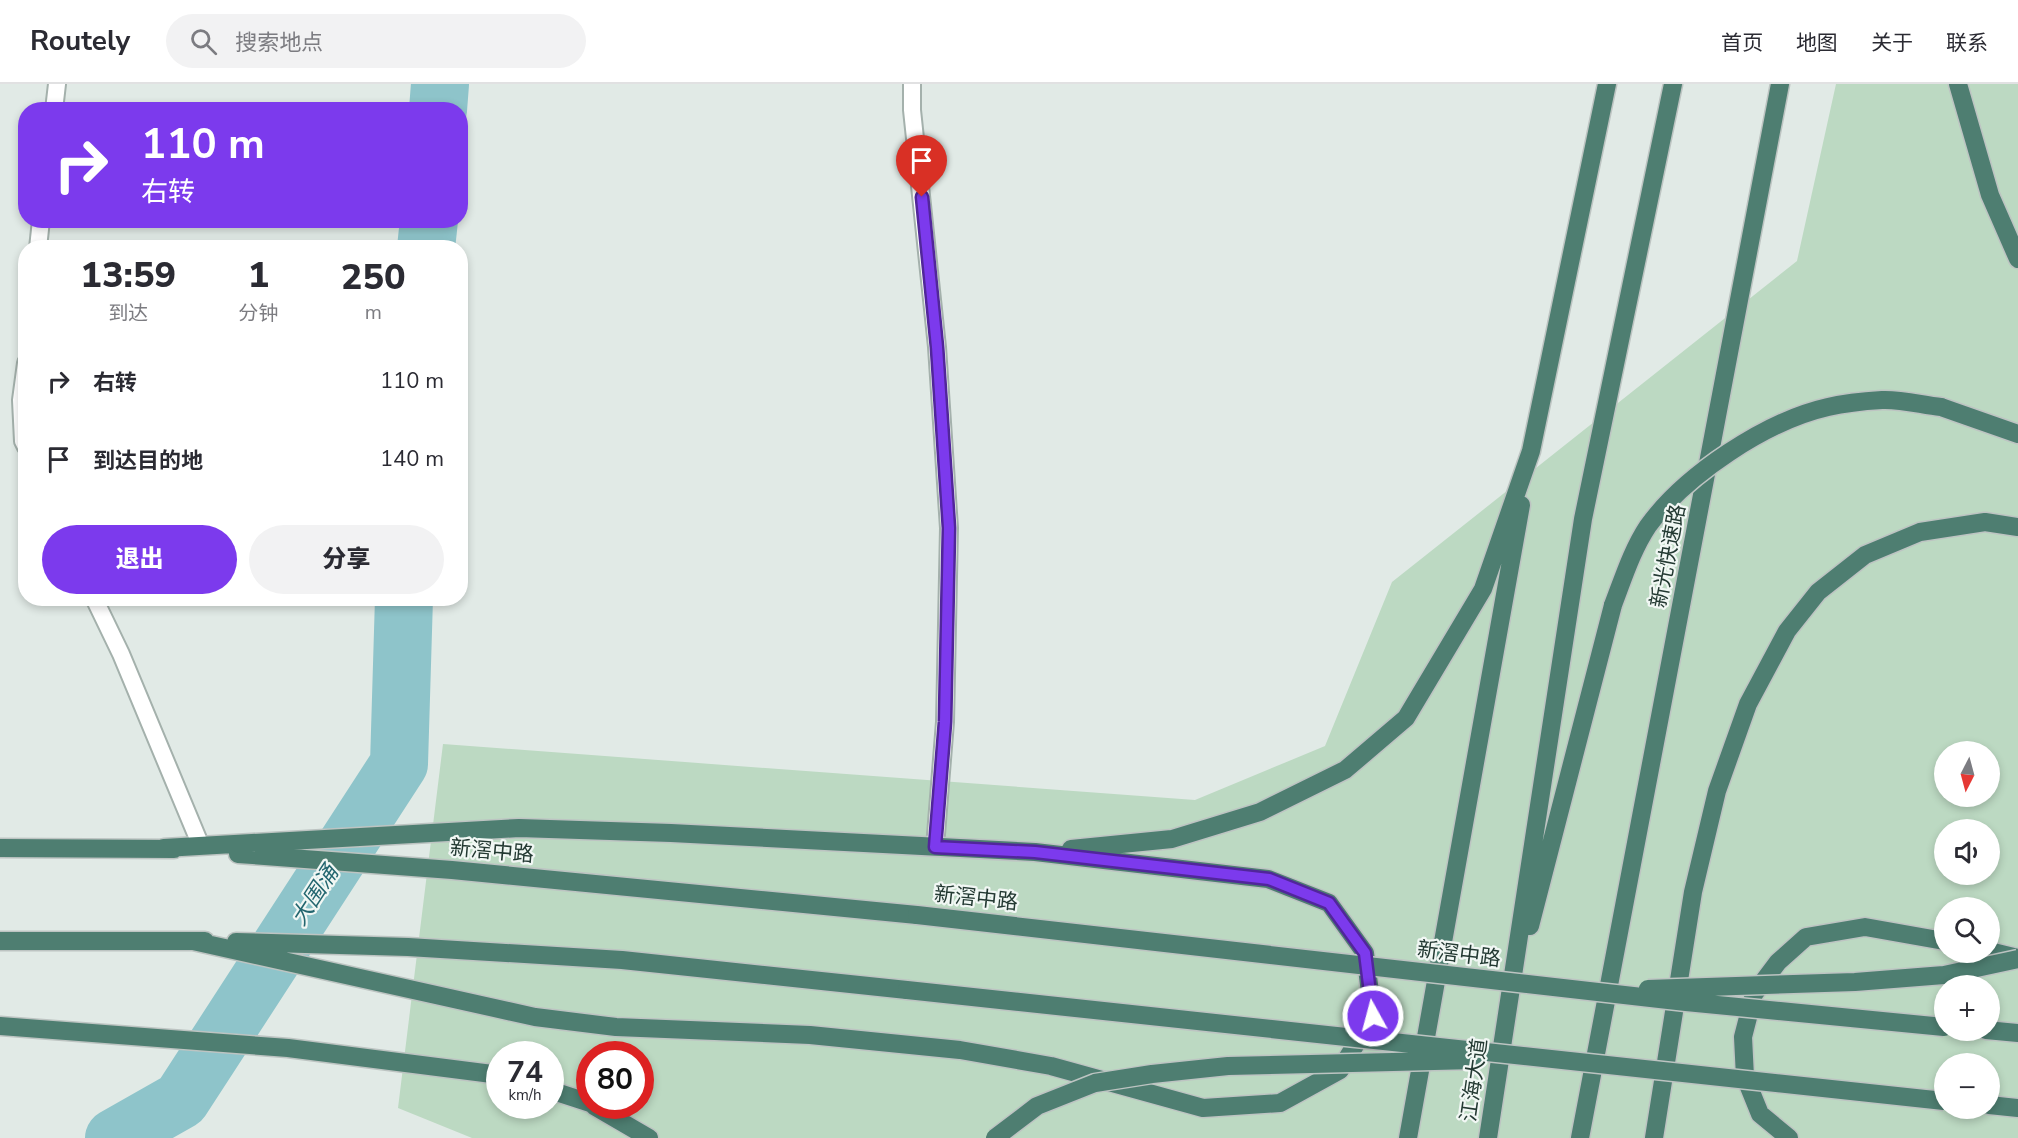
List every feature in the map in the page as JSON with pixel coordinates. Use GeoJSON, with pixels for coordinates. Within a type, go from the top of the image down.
{"type":"FeatureCollection","features":[{"type":"Feature","properties":{"kind":"highway"},"geometry":{"type":"LineString","coordinates":[[1408,1138],[1531,451],[1607,84]]}},
{"type":"Feature","properties":{"kind":"highway"},"geometry":{"type":"LineString","coordinates":[[1504,1028],[1583,519],[1673,84]]}},
{"type":"Feature","properties":{"kind":"highway","name":"新光快速路"},"geometry":{"type":"LineString","coordinates":[[1599,1037],[1780,84]]}},
{"type":"Feature","properties":{"kind":"highway"},"geometry":{"type":"LineString","coordinates":[[1958,84],[1990,195],[2018,259]]}},
{"type":"Feature","properties":{"kind":"highway"},"geometry":{"type":"LineString","coordinates":[[1504,1028],[1613,605],[1633,553],[1648,527],[1674,495],[1732,451],[1775,426],[1828,407],[1884,400],[1941,407],[2018,434]]}},
{"type":"Feature","properties":{"kind":"highway"},"geometry":{"type":"LineString","coordinates":[[1035,852],[1172,839],[1260,812],[1345,770],[1406,718],[1483,589],[1531,451]]}},
{"type":"Feature","properties":{"kind":"highway"},"geometry":{"type":"LineString","coordinates":[[1654,1138],[1693,892],[1717,791],[1748,704],[1787,632],[1818,592],[1865,555],[1920,532],[1985,522],[2018,527]]}},
{"type":"Feature","properties":{"kind":"highway"},"geometry":{"type":"LineString","coordinates":[[164,848],[519,828],[671,833],[1035,852],[1269,879],[1329,903],[1365,953],[1373,1016],[1340,1070],[1280,1103],[1203,1108],[1051,1066],[960,1050],[810,1035],[616,1027],[534,1017],[193,941]]}},
{"type":"Feature","properties":{"kind":"highway","name":"新滘中路"},"geometry":{"type":"LineString","coordinates":[[0,848],[164,848],[452,870],[917,915],[1583,991],[1934,1026]]}},
{"type":"Feature","properties":{"kind":"highway"},"geometry":{"type":"LineString","coordinates":[[1789,1138],[1760,1114],[1745,1077],[1743,1037],[1755,994],[1778,962],[1806,937],[1865,927],[1934,939]]}},
{"type":"Feature","properties":{"kind":"highway"},"geometry":{"type":"LineString","coordinates":[[0,941],[193,941],[408,947],[622,960],[1934,1100]]}},
{"type":"Feature","properties":{"kind":"highway"},"geometry":{"type":"LineString","coordinates":[[2000,954],[2018,959]]}},
{"type":"Feature","properties":{"kind":"highway"},"geometry":{"type":"LineString","coordinates":[[1583,991],[1866,981],[1944,975],[2018,959]]}},
{"type":"Feature","properties":{"kind":"highway"},"geometry":{"type":"LineString","coordinates":[[0,1026],[288,1048],[486,1073]]}},
{"type":"Feature","properties":{"kind":"highway","name":"江海大道"},"geometry":{"type":"LineString","coordinates":[[1488,1138],[1504,1028]]}},
{"type":"Feature","properties":{"kind":"highway"},"geometry":{"type":"LineString","coordinates":[[2000,1032],[2018,1034]]}},
{"type":"Feature","properties":{"kind":"highway"},"geometry":{"type":"LineString","coordinates":[[1574,1138],[1599,1037]]}},
{"type":"Feature","properties":{"kind":"highway"},"geometry":{"type":"LineString","coordinates":[[1580,1138],[1599,1037]]}},
{"type":"Feature","properties":{"kind":"highway"},"geometry":{"type":"LineString","coordinates":[[995,1138],[1036,1106],[1095,1083],[1152,1074],[1228,1066],[1544,1058]]}},
{"type":"Feature","properties":{"kind":"highway"},"geometry":{"type":"LineString","coordinates":[[2000,1106],[2018,1108]]}},
{"type":"Feature","properties":{"kind":"highway"},"geometry":{"type":"LineString","coordinates":[[616,1119],[649,1138]]}},
{"type":"Feature","properties":{"kind":"lane"},"geometry":{"type":"LineString","coordinates":[[55,102],[57,84]]}},
{"type":"Feature","properties":{"kind":"lane"},"geometry":{"type":"LineString","coordinates":[[912,84],[912,110],[937,347],[949,528],[945,722],[935,847]]}},
{"type":"Feature","properties":{"kind":"lane"},"geometry":{"type":"LineString","coordinates":[[98,606],[121,654],[201,846]]}},
{"type":"Feature","properties":{"kind":"green space"},"geometry":{"type":"Polygon","coordinates":[[[1836,84],[2018,84],[2018,1138],[472,1138],[398,1108],[443,744],[1195,800],[1325,746],[1392,582],[1797,261],[1836,84]]]}},
{"type":"Feature","properties":{"kind":"waterway","name":"大围涌"},"geometry":{"type":"LineString","coordinates":[[439,102],[440,84]]}},
{"type":"Feature","properties":{"kind":"waterway","name":"大围涌"},"geometry":{"type":"LineString","coordinates":[[427,240],[428,228]]}},
{"type":"Feature","properties":{"kind":"waterway","name":"大围涌"},"geometry":{"type":"LineString","coordinates":[[114,1138],[181,1100],[399,764],[404,606]]}},
{"type":"Feature","properties":{"kind":"route"},"geometry":{"type":"LineString","coordinates":[[922,197],[937,347],[949,528],[945,722],[935,847],[1035,852],[1269,879],[1329,903],[1365,953],[1373,1016]]}}]}
